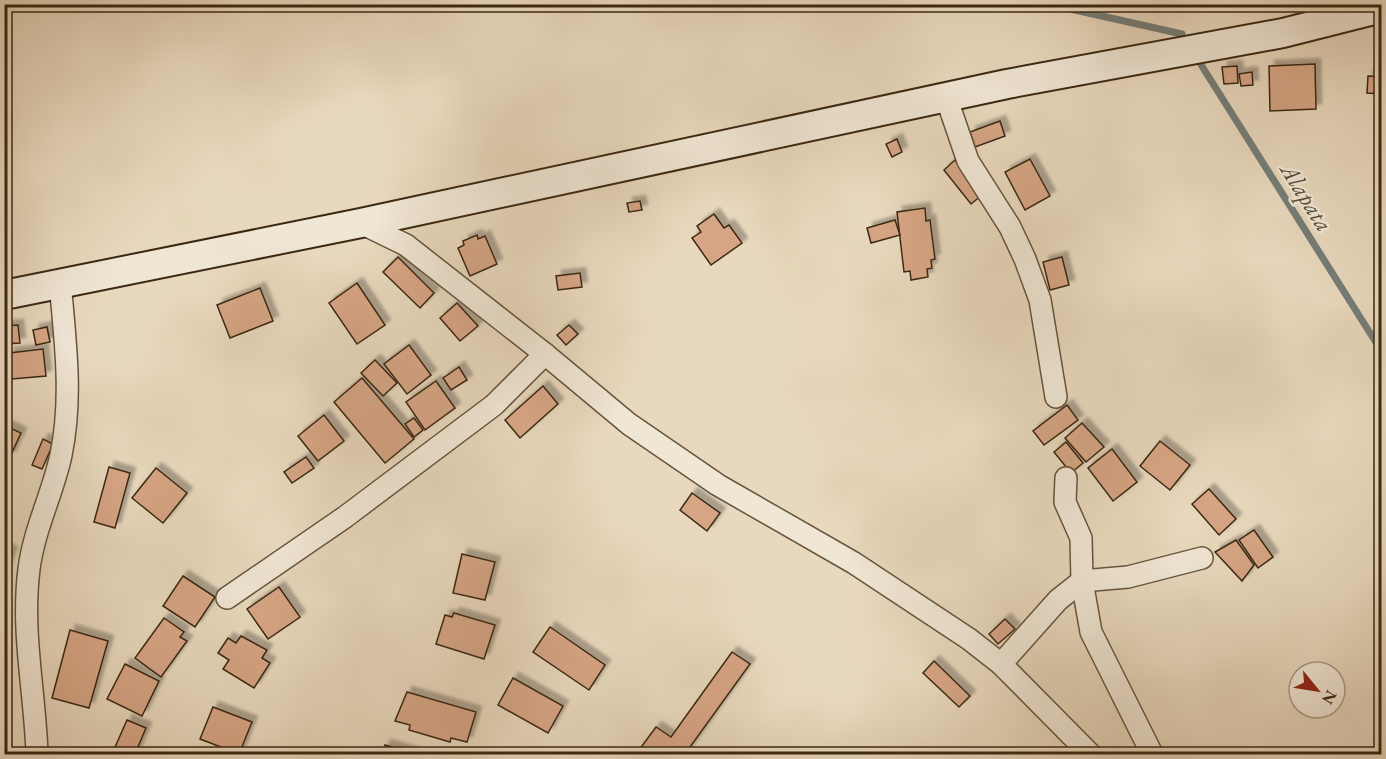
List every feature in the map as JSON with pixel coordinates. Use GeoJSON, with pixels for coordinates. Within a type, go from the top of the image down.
{"type":"FeatureCollection","features":[{"type":"Feature","properties":{"kind":"main road"},"geometry":{"type":"LineString","coordinates":[[4,295],[361,223],[946,97],[1282,33],[1382,8]]}},
{"type":"Feature","properties":{"kind":"street"},"geometry":{"type":"LineString","coordinates":[[946,97],[968,161],[1010,227],[1025,259],[1040,300],[1056,397]]}},
{"type":"Feature","properties":{"kind":"street"},"geometry":{"type":"LineString","coordinates":[[401,213],[406,245]]}},
{"type":"Feature","properties":{"kind":"street"},"geometry":{"type":"LineString","coordinates":[[361,223],[406,245],[545,354],[629,424],[708,478],[854,563],[969,639],[1001,664],[1090,754]]}},
{"type":"Feature","properties":{"kind":"street"},"geometry":{"type":"LineString","coordinates":[[37,754],[26,638],[26,603],[33,545],[61,456],[68,412],[60,282]]}},
{"type":"Feature","properties":{"kind":"street"},"geometry":{"type":"LineString","coordinates":[[227,598],[345,517],[494,405],[545,354]]}},
{"type":"Feature","properties":{"kind":"street"},"geometry":{"type":"LineString","coordinates":[[1066,478],[1065,502],[1081,538],[1082,581],[1091,632],[1152,754]]}},
{"type":"Feature","properties":{"kind":"street"},"geometry":{"type":"LineString","coordinates":[[1001,664],[1058,600],[1082,581],[1128,577],[1202,558]]}},
{"type":"Feature","properties":{"kind":"building"},"geometry":{"type":"Polygon","coordinates":[[[1315,64],[1316,109],[1270,111],[1269,66],[1315,64]]]}},
{"type":"Feature","properties":{"kind":"building"},"geometry":{"type":"Polygon","coordinates":[[[1237,66],[1238,83],[1224,84],[1222,67],[1237,66]]]}},
{"type":"Feature","properties":{"kind":"building"},"geometry":{"type":"Polygon","coordinates":[[[1252,72],[1253,85],[1241,86],[1239,74],[1252,72]]]}},
{"type":"Feature","properties":{"kind":"building"},"geometry":{"type":"Polygon","coordinates":[[[1368,76],[1382,77],[1382,94],[1367,93],[1368,76]]]}},
{"type":"Feature","properties":{"kind":"building"},"geometry":{"type":"Polygon","coordinates":[[[1000,121],[1005,136],[975,147],[970,132],[1000,121]]]}},
{"type":"Feature","properties":{"kind":"building"},"geometry":{"type":"Polygon","coordinates":[[[897,139],[902,152],[892,157],[886,144],[897,139]]]}},
{"type":"Feature","properties":{"kind":"building"},"geometry":{"type":"Polygon","coordinates":[[[1030,159],[1050,196],[1025,210],[1005,172],[1030,159]]]}},
{"type":"Feature","properties":{"kind":"building"},"geometry":{"type":"Polygon","coordinates":[[[955,160],[982,195],[971,204],[944,170],[955,160]]]}},
{"type":"Feature","properties":{"kind":"building"},"geometry":{"type":"Polygon","coordinates":[[[640,201],[642,210],[629,212],[627,203],[640,201]]]}},
{"type":"Feature","properties":{"kind":"building"},"geometry":{"type":"Polygon","coordinates":[[[925,208],[926,221],[930,220],[935,259],[931,260],[932,268],[927,269],[928,277],[911,280],[910,271],[904,272],[897,212],[925,208]]]}},
{"type":"Feature","properties":{"kind":"building"},"geometry":{"type":"Polygon","coordinates":[[[714,214],[724,228],[729,225],[742,243],[711,265],[692,238],[701,232],[697,226],[714,214]]]}},
{"type":"Feature","properties":{"kind":"building"},"geometry":{"type":"Polygon","coordinates":[[[895,220],[900,235],[871,243],[867,228],[895,220]]]}},
{"type":"Feature","properties":{"kind":"building"},"geometry":{"type":"Polygon","coordinates":[[[477,235],[478,239],[485,236],[497,264],[470,276],[458,248],[464,245],[463,241],[477,235]]]}},
{"type":"Feature","properties":{"kind":"building"},"geometry":{"type":"Polygon","coordinates":[[[398,257],[434,293],[420,308],[383,272],[398,257]]]}},
{"type":"Feature","properties":{"kind":"building"},"geometry":{"type":"Polygon","coordinates":[[[1062,257],[1069,285],[1050,290],[1043,262],[1062,257]]]}},
{"type":"Feature","properties":{"kind":"building"},"geometry":{"type":"Polygon","coordinates":[[[580,273],[582,287],[558,290],[556,276],[580,273]]]}},
{"type":"Feature","properties":{"kind":"building"},"geometry":{"type":"Polygon","coordinates":[[[357,283],[385,325],[357,344],[329,303],[357,283]]]}},
{"type":"Feature","properties":{"kind":"building"},"geometry":{"type":"Polygon","coordinates":[[[260,288],[273,321],[230,338],[217,305],[260,288]]]}},
{"type":"Feature","properties":{"kind":"building"},"geometry":{"type":"Polygon","coordinates":[[[457,303],[478,326],[460,341],[440,318],[457,303]]]}},
{"type":"Feature","properties":{"kind":"building"},"geometry":{"type":"Polygon","coordinates":[[[18,325],[20,343],[4,344],[4,326],[18,325]]]}},
{"type":"Feature","properties":{"kind":"building"},"geometry":{"type":"Polygon","coordinates":[[[569,325],[578,334],[566,345],[557,335],[569,325]]]}},
{"type":"Feature","properties":{"kind":"building"},"geometry":{"type":"Polygon","coordinates":[[[47,327],[50,342],[36,345],[33,330],[47,327]]]}},
{"type":"Feature","properties":{"kind":"building"},"geometry":{"type":"Polygon","coordinates":[[[409,345],[431,375],[407,394],[384,364],[409,345]]]}},
{"type":"Feature","properties":{"kind":"building"},"geometry":{"type":"Polygon","coordinates":[[[43,349],[46,376],[12,379],[9,353],[43,349]]]}},
{"type":"Feature","properties":{"kind":"building"},"geometry":{"type":"Polygon","coordinates":[[[375,360],[397,383],[383,396],[361,373],[375,360]]]}},
{"type":"Feature","properties":{"kind":"building"},"geometry":{"type":"Polygon","coordinates":[[[459,367],[467,380],[451,390],[443,378],[459,367]]]}},
{"type":"Feature","properties":{"kind":"building"},"geometry":{"type":"Polygon","coordinates":[[[362,378],[414,439],[385,463],[334,402],[362,378]]]}},
{"type":"Feature","properties":{"kind":"building"},"geometry":{"type":"Polygon","coordinates":[[[436,381],[455,408],[425,430],[406,402],[436,381]]]}},
{"type":"Feature","properties":{"kind":"building"},"geometry":{"type":"Polygon","coordinates":[[[543,386],[558,404],[520,438],[505,420],[543,386]]]}},
{"type":"Feature","properties":{"kind":"building"},"geometry":{"type":"Polygon","coordinates":[[[1067,405],[1078,420],[1044,445],[1033,431],[1067,405]]]}},
{"type":"Feature","properties":{"kind":"building"},"geometry":{"type":"Polygon","coordinates":[[[324,415],[344,441],[318,461],[298,436],[324,415]]]}},
{"type":"Feature","properties":{"kind":"building"},"geometry":{"type":"Polygon","coordinates":[[[414,418],[423,430],[414,437],[405,424],[414,418]]]}},
{"type":"Feature","properties":{"kind":"building"},"geometry":{"type":"Polygon","coordinates":[[[1082,423],[1104,447],[1086,462],[1065,438],[1082,423]]]}},
{"type":"Feature","properties":{"kind":"building"},"geometry":{"type":"Polygon","coordinates":[[[4,425],[21,433],[10,457],[4,455],[4,425]]]}},
{"type":"Feature","properties":{"kind":"building"},"geometry":{"type":"Polygon","coordinates":[[[43,439],[53,444],[42,469],[32,465],[43,439]]]}},
{"type":"Feature","properties":{"kind":"building"},"geometry":{"type":"Polygon","coordinates":[[[1160,441],[1190,465],[1170,490],[1140,466],[1160,441]]]}},
{"type":"Feature","properties":{"kind":"building"},"geometry":{"type":"Polygon","coordinates":[[[1066,442],[1083,463],[1071,473],[1054,452],[1066,442]]]}},
{"type":"Feature","properties":{"kind":"building"},"geometry":{"type":"Polygon","coordinates":[[[1112,449],[1137,482],[1113,501],[1088,468],[1112,449]]]}},
{"type":"Feature","properties":{"kind":"building"},"geometry":{"type":"Polygon","coordinates":[[[306,457],[314,468],[292,483],[284,472],[306,457]]]}},
{"type":"Feature","properties":{"kind":"building"},"geometry":{"type":"Polygon","coordinates":[[[109,467],[130,473],[115,528],[94,522],[109,467]]]}},
{"type":"Feature","properties":{"kind":"building"},"geometry":{"type":"Polygon","coordinates":[[[156,468],[187,493],[163,523],[132,498],[156,468]]]}},
{"type":"Feature","properties":{"kind":"building"},"geometry":{"type":"Polygon","coordinates":[[[1209,489],[1236,519],[1219,535],[1192,504],[1209,489]]]}},
{"type":"Feature","properties":{"kind":"building"},"geometry":{"type":"Polygon","coordinates":[[[692,493],[720,513],[707,531],[680,510],[692,493]]]}},
{"type":"Feature","properties":{"kind":"building"},"geometry":{"type":"Polygon","coordinates":[[[1254,530],[1273,557],[1258,568],[1239,540],[1254,530]]]}},
{"type":"Feature","properties":{"kind":"building"},"geometry":{"type":"Polygon","coordinates":[[[1236,540],[1254,565],[1242,581],[1215,552],[1236,540]]]}},
{"type":"Feature","properties":{"kind":"building"},"geometry":{"type":"Polygon","coordinates":[[[4,549],[12,552],[4,575],[4,549]]]}},
{"type":"Feature","properties":{"kind":"building"},"geometry":{"type":"Polygon","coordinates":[[[462,554],[495,562],[485,600],[453,593],[462,554]]]}},
{"type":"Feature","properties":{"kind":"building"},"geometry":{"type":"Polygon","coordinates":[[[183,576],[215,597],[195,627],[163,606],[183,576]]]}},
{"type":"Feature","properties":{"kind":"building"},"geometry":{"type":"Polygon","coordinates":[[[279,587],[300,617],[268,639],[247,609],[279,587]]]}},
{"type":"Feature","properties":{"kind":"building"},"geometry":{"type":"Polygon","coordinates":[[[454,613],[495,625],[484,659],[436,644],[445,615],[452,617],[454,613]]]}},
{"type":"Feature","properties":{"kind":"building"},"geometry":{"type":"Polygon","coordinates":[[[164,618],[184,632],[180,637],[187,641],[161,677],[135,658],[164,618]]]}},
{"type":"Feature","properties":{"kind":"building"},"geometry":{"type":"Polygon","coordinates":[[[1005,619],[1015,629],[998,644],[989,634],[1005,619]]]}},
{"type":"Feature","properties":{"kind":"building"},"geometry":{"type":"Polygon","coordinates":[[[550,627],[605,665],[589,690],[533,652],[550,627]]]}},
{"type":"Feature","properties":{"kind":"building"},"geometry":{"type":"Polygon","coordinates":[[[70,630],[108,641],[89,708],[52,698],[70,630]]]}},
{"type":"Feature","properties":{"kind":"building"},"geometry":{"type":"Polygon","coordinates":[[[241,636],[267,650],[262,658],[270,663],[254,688],[223,669],[229,660],[218,653],[228,638],[236,643],[241,636]]]}},
{"type":"Feature","properties":{"kind":"building"},"geometry":{"type":"Polygon","coordinates":[[[732,652],[750,664],[685,754],[636,754],[656,727],[671,737],[732,652]]]}},
{"type":"Feature","properties":{"kind":"building"},"geometry":{"type":"Polygon","coordinates":[[[934,661],[970,696],[959,707],[923,673],[934,661]]]}},
{"type":"Feature","properties":{"kind":"building"},"geometry":{"type":"Polygon","coordinates":[[[125,664],[159,681],[142,716],[107,699],[125,664]]]}},
{"type":"Feature","properties":{"kind":"building"},"geometry":{"type":"Polygon","coordinates":[[[513,678],[563,706],[548,733],[498,705],[513,678]]]}},
{"type":"Feature","properties":{"kind":"building"},"geometry":{"type":"Polygon","coordinates":[[[407,692],[476,712],[467,742],[451,738],[450,742],[409,730],[410,725],[395,721],[407,692]]]}},
{"type":"Feature","properties":{"kind":"building"},"geometry":{"type":"Polygon","coordinates":[[[213,707],[252,722],[239,754],[200,739],[213,707]]]}},
{"type":"Feature","properties":{"kind":"building"},"geometry":{"type":"Polygon","coordinates":[[[127,720],[146,728],[135,754],[112,754],[127,720]]]}},
{"type":"Feature","properties":{"kind":"building"},"geometry":{"type":"Polygon","coordinates":[[[385,745],[414,753],[414,754],[382,754],[385,745]]]}},
{"type":"Feature","properties":{"kind":"waterway","name":"Alapata"},"geometry":{"type":"LineString","coordinates":[[1048,4],[1182,34]]}},
{"type":"Feature","properties":{"kind":"waterway","name":"Alapata"},"geometry":{"type":"LineString","coordinates":[[1200,63],[1382,352]]}}]}
